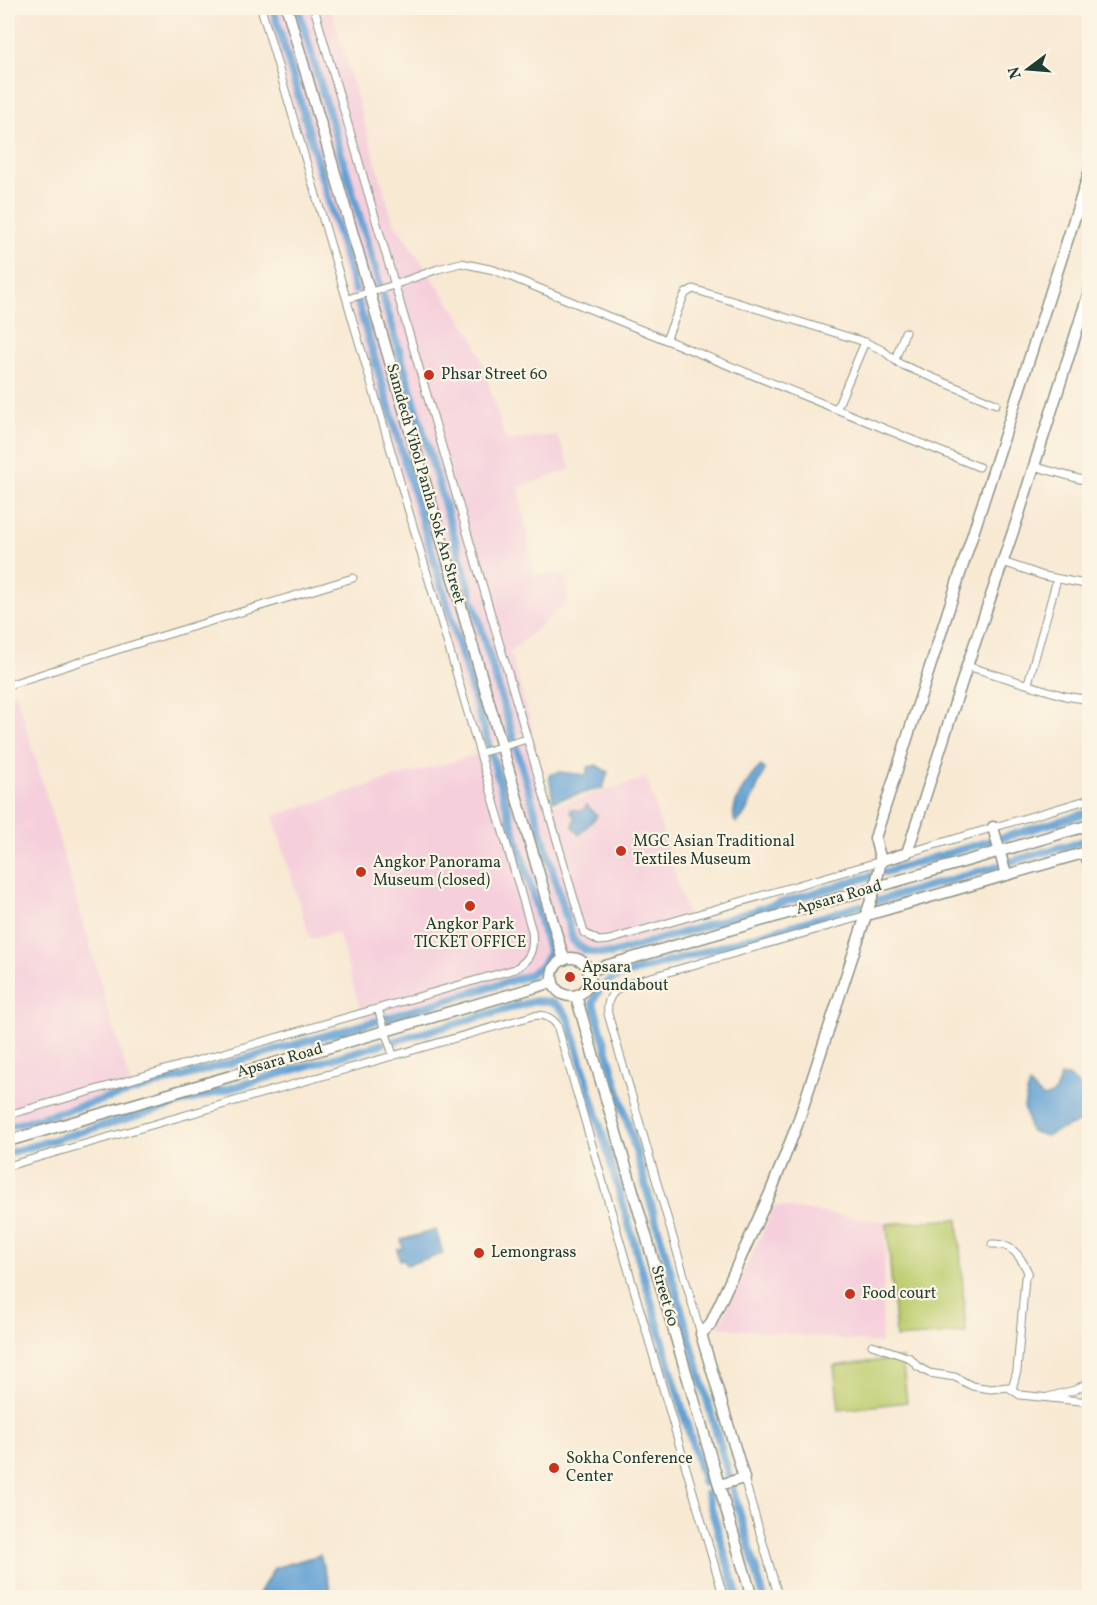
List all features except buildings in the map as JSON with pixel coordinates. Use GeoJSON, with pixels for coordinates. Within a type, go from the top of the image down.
{"type":"FeatureCollection","features":[{"type":"Feature","properties":{"kind":"street"},"geometry":{"type":"LineString","coordinates":[[8,1114],[515,969],[525,963],[532,953],[532,931],[482,753],[261,8]]}},
{"type":"Feature","properties":{"kind":"street","name":"Samdech Vibol Panha Sok An Street"},"geometry":{"type":"LineString","coordinates":[[287,8],[372,292],[564,960]]}},
{"type":"Feature","properties":{"kind":"street"},"geometry":{"type":"LineString","coordinates":[[314,8],[524,740],[584,933],[599,941],[609,940],[1089,799]]}},
{"type":"Feature","properties":{"kind":"street"},"geometry":{"type":"LineString","coordinates":[[701,1334],[710,1325],[771,1191],[817,1068],[875,888],[881,861],[875,838],[1089,170]]}},
{"type":"Feature","properties":{"kind":"street"},"geometry":{"type":"LineString","coordinates":[[347,299],[452,265],[470,264],[494,270],[979,467]]}},
{"type":"Feature","properties":{"kind":"street"},"geometry":{"type":"LineString","coordinates":[[666,340],[683,298],[693,289],[866,342],[906,369],[996,404]]}},
{"type":"Feature","properties":{"kind":"street"},"geometry":{"type":"LineString","coordinates":[[907,853],[1003,562],[1089,289]]}},
{"type":"Feature","properties":{"kind":"street"},"geometry":{"type":"LineString","coordinates":[[895,360],[905,332]]}},
{"type":"Feature","properties":{"kind":"street"},"geometry":{"type":"LineString","coordinates":[[837,408],[866,342]]}},
{"type":"Feature","properties":{"kind":"street"},"geometry":{"type":"LineString","coordinates":[[1033,466],[1089,482]]}},
{"type":"Feature","properties":{"kind":"street"},"geometry":{"type":"LineString","coordinates":[[1003,562],[1057,579],[1089,585]]}},
{"type":"Feature","properties":{"kind":"street"},"geometry":{"type":"LineString","coordinates":[[8,685],[353,578]]}},
{"type":"Feature","properties":{"kind":"street"},"geometry":{"type":"LineString","coordinates":[[1028,683],[1057,579]]}},
{"type":"Feature","properties":{"kind":"street"},"geometry":{"type":"LineString","coordinates":[[967,666],[1065,696],[1089,700]]}},
{"type":"Feature","properties":{"kind":"street"},"geometry":{"type":"LineString","coordinates":[[482,753],[524,740]]}},
{"type":"Feature","properties":{"kind":"street","name":"Apsara Road"},"geometry":{"type":"LineString","coordinates":[[588,971],[1089,825]]}},
{"type":"Feature","properties":{"kind":"street"},"geometry":{"type":"LineString","coordinates":[[993,827],[1006,875]]}},
{"type":"Feature","properties":{"kind":"street"},"geometry":{"type":"LineString","coordinates":[[779,1598],[731,1482],[701,1334],[606,1004],[610,996],[627,984],[1006,875],[1088,859]]}},
{"type":"Feature","properties":{"kind":"street"},"geometry":{"type":"LineString","coordinates":[[564,960],[576,960],[588,971],[587,987],[576,996],[562,994],[553,982],[555,968],[564,960]]}},
{"type":"Feature","properties":{"kind":"street","name":"Apsara Road"},"geometry":{"type":"LineString","coordinates":[[8,1141],[553,982]]}},
{"type":"Feature","properties":{"kind":"street","name":"Street 60"},"geometry":{"type":"LineString","coordinates":[[576,996],[731,1482],[752,1598]]}},
{"type":"Feature","properties":{"kind":"street"},"geometry":{"type":"LineString","coordinates":[[378,1009],[393,1055]]}},
{"type":"Feature","properties":{"kind":"street"},"geometry":{"type":"LineString","coordinates":[[8,1166],[532,1016],[541,1014],[553,1020],[557,1025],[724,1598]]}},
{"type":"Feature","properties":{"kind":"street"},"geometry":{"type":"LineString","coordinates":[[992,1244],[1002,1244],[1013,1249],[1028,1272],[1025,1278],[1017,1371],[1012,1389]]}},
{"type":"Feature","properties":{"kind":"street"},"geometry":{"type":"LineString","coordinates":[[872,1345],[910,1358],[916,1366],[929,1372],[955,1377],[972,1386],[992,1389],[1001,1387],[1012,1389],[1020,1395],[1089,1402]]}},
{"type":"Feature","properties":{"kind":"street"},"geometry":{"type":"LineString","coordinates":[[1045,1397],[1075,1390],[1089,1381]]}},
{"type":"Feature","properties":{"kind":"shaded area","name":"Phsar Street 60"},"geometry":{"type":"Polygon","coordinates":[[[265,8],[331,8],[393,221],[475,340],[506,440],[557,435],[571,469],[519,488],[534,574],[565,576],[568,603],[510,652],[533,731],[480,746],[265,8]]]}},
{"type":"Feature","properties":{"kind":"shaded area"},"geometry":{"type":"Polygon","coordinates":[[[16,692],[132,1090],[8,1126],[8,695],[16,692]]]}},
{"type":"Feature","properties":{"kind":"shaded area"},"geometry":{"type":"Polygon","coordinates":[[[529,740],[549,807],[647,778],[690,925],[363,1019],[338,932],[310,939],[273,816],[386,780],[529,740]]]}},
{"type":"Feature","properties":{"kind":"shaded area"},"geometry":{"type":"Polygon","coordinates":[[[775,1206],[886,1222],[881,1343],[718,1327],[775,1206]]]}},
{"type":"Feature","properties":{"kind":"green space"},"geometry":{"type":"Polygon","coordinates":[[[958,1219],[966,1333],[896,1338],[887,1224],[958,1219]]]}},
{"type":"Feature","properties":{"kind":"green space"},"geometry":{"type":"Polygon","coordinates":[[[902,1358],[907,1402],[839,1410],[834,1366],[902,1358]]]}},
{"type":"Feature","properties":{"kind":"water"},"geometry":{"type":"Polygon","coordinates":[[[596,765],[608,772],[603,788],[553,801],[549,775],[559,772],[586,775],[588,767],[596,765]]]}},
{"type":"Feature","properties":{"kind":"water"},"geometry":{"type":"Polygon","coordinates":[[[761,766],[765,770],[748,807],[736,823],[734,809],[737,801],[746,784],[761,766]]]}},
{"type":"Feature","properties":{"kind":"water"},"geometry":{"type":"Polygon","coordinates":[[[587,805],[597,816],[579,835],[573,826],[575,817],[571,809],[582,811],[587,805]]]}},
{"type":"Feature","properties":{"kind":"water"},"geometry":{"type":"Polygon","coordinates":[[[1061,1076],[1067,1076],[1089,1092],[1089,1123],[1076,1123],[1046,1136],[1030,1131],[1024,1107],[1029,1085],[1044,1098],[1054,1094],[1061,1076]]]}},
{"type":"Feature","properties":{"kind":"water"},"geometry":{"type":"Polygon","coordinates":[[[436,1230],[443,1254],[406,1265],[404,1259],[400,1260],[397,1250],[403,1248],[401,1240],[436,1230]]]}},
{"type":"Feature","properties":{"kind":"water"},"geometry":{"type":"Polygon","coordinates":[[[320,1555],[333,1597],[298,1595],[257,1597],[274,1568],[320,1555]]]}},
{"type":"Feature","properties":{"kind":"waterway"},"geometry":{"type":"LineString","coordinates":[[273,8],[355,290]]}},
{"type":"Feature","properties":{"kind":"waterway"},"geometry":{"type":"LineString","coordinates":[[298,8],[573,940],[585,950],[611,954],[871,876]]}},
{"type":"Feature","properties":{"kind":"waterway"},"geometry":{"type":"LineString","coordinates":[[358,302],[550,953],[542,966],[527,976],[387,1018]]}},
{"type":"Feature","properties":{"kind":"waterway"},"geometry":{"type":"LineString","coordinates":[[1002,838],[1090,812]]}},
{"type":"Feature","properties":{"kind":"waterway"},"geometry":{"type":"LineString","coordinates":[[1009,862],[1090,839]]}},
{"type":"Feature","properties":{"kind":"waterway"},"geometry":{"type":"LineString","coordinates":[[885,872],[990,841]]}},
{"type":"Feature","properties":{"kind":"waterway"},"geometry":{"type":"LineString","coordinates":[[877,901],[998,866]]}},
{"type":"Feature","properties":{"kind":"waterway"},"geometry":{"type":"LineString","coordinates":[[764,1598],[593,1002],[603,986],[620,976],[860,906]]}},
{"type":"Feature","properties":{"kind":"waterway"},"geometry":{"type":"LineString","coordinates":[[394,1041],[535,1001],[553,1003],[564,1012],[570,1023],[704,1483]]}},
{"type":"Feature","properties":{"kind":"waterway"},"geometry":{"type":"LineString","coordinates":[[8,1127],[376,1021]]}},
{"type":"Feature","properties":{"kind":"waterway"},"geometry":{"type":"LineString","coordinates":[[8,1153],[382,1044]]}},
{"type":"Feature","properties":{"kind":"waterway"},"geometry":{"type":"LineString","coordinates":[[707,1494],[738,1598]]}},
{"type":"Feature","properties":{"kind":"place","name":"Phsar Street 60"},"geometry":{"type":"Point","coordinates":[429,375]}},
{"type":"Feature","properties":{"kind":"place","name":"MGC Asian Traditional Textiles Museum"},"geometry":{"type":"Point","coordinates":[621,851]}},
{"type":"Feature","properties":{"kind":"place","name":"Angkor Panorama Museum (closed)"},"geometry":{"type":"Point","coordinates":[361,872]}},
{"type":"Feature","properties":{"kind":"place","name":"Angkor Park TICKET OFFICE"},"geometry":{"type":"Point","coordinates":[470,906]}},
{"type":"Feature","properties":{"kind":"place","name":"Apsara Roundabout"},"geometry":{"type":"Point","coordinates":[570,977]}},
{"type":"Feature","properties":{"kind":"place","name":"Lemongrass"},"geometry":{"type":"Point","coordinates":[479,1253]}},
{"type":"Feature","properties":{"kind":"place","name":"Food court"},"geometry":{"type":"Point","coordinates":[850,1294]}},
{"type":"Feature","properties":{"kind":"place","name":"Sokha Conference Center"},"geometry":{"type":"Point","coordinates":[554,1468]}}]}
